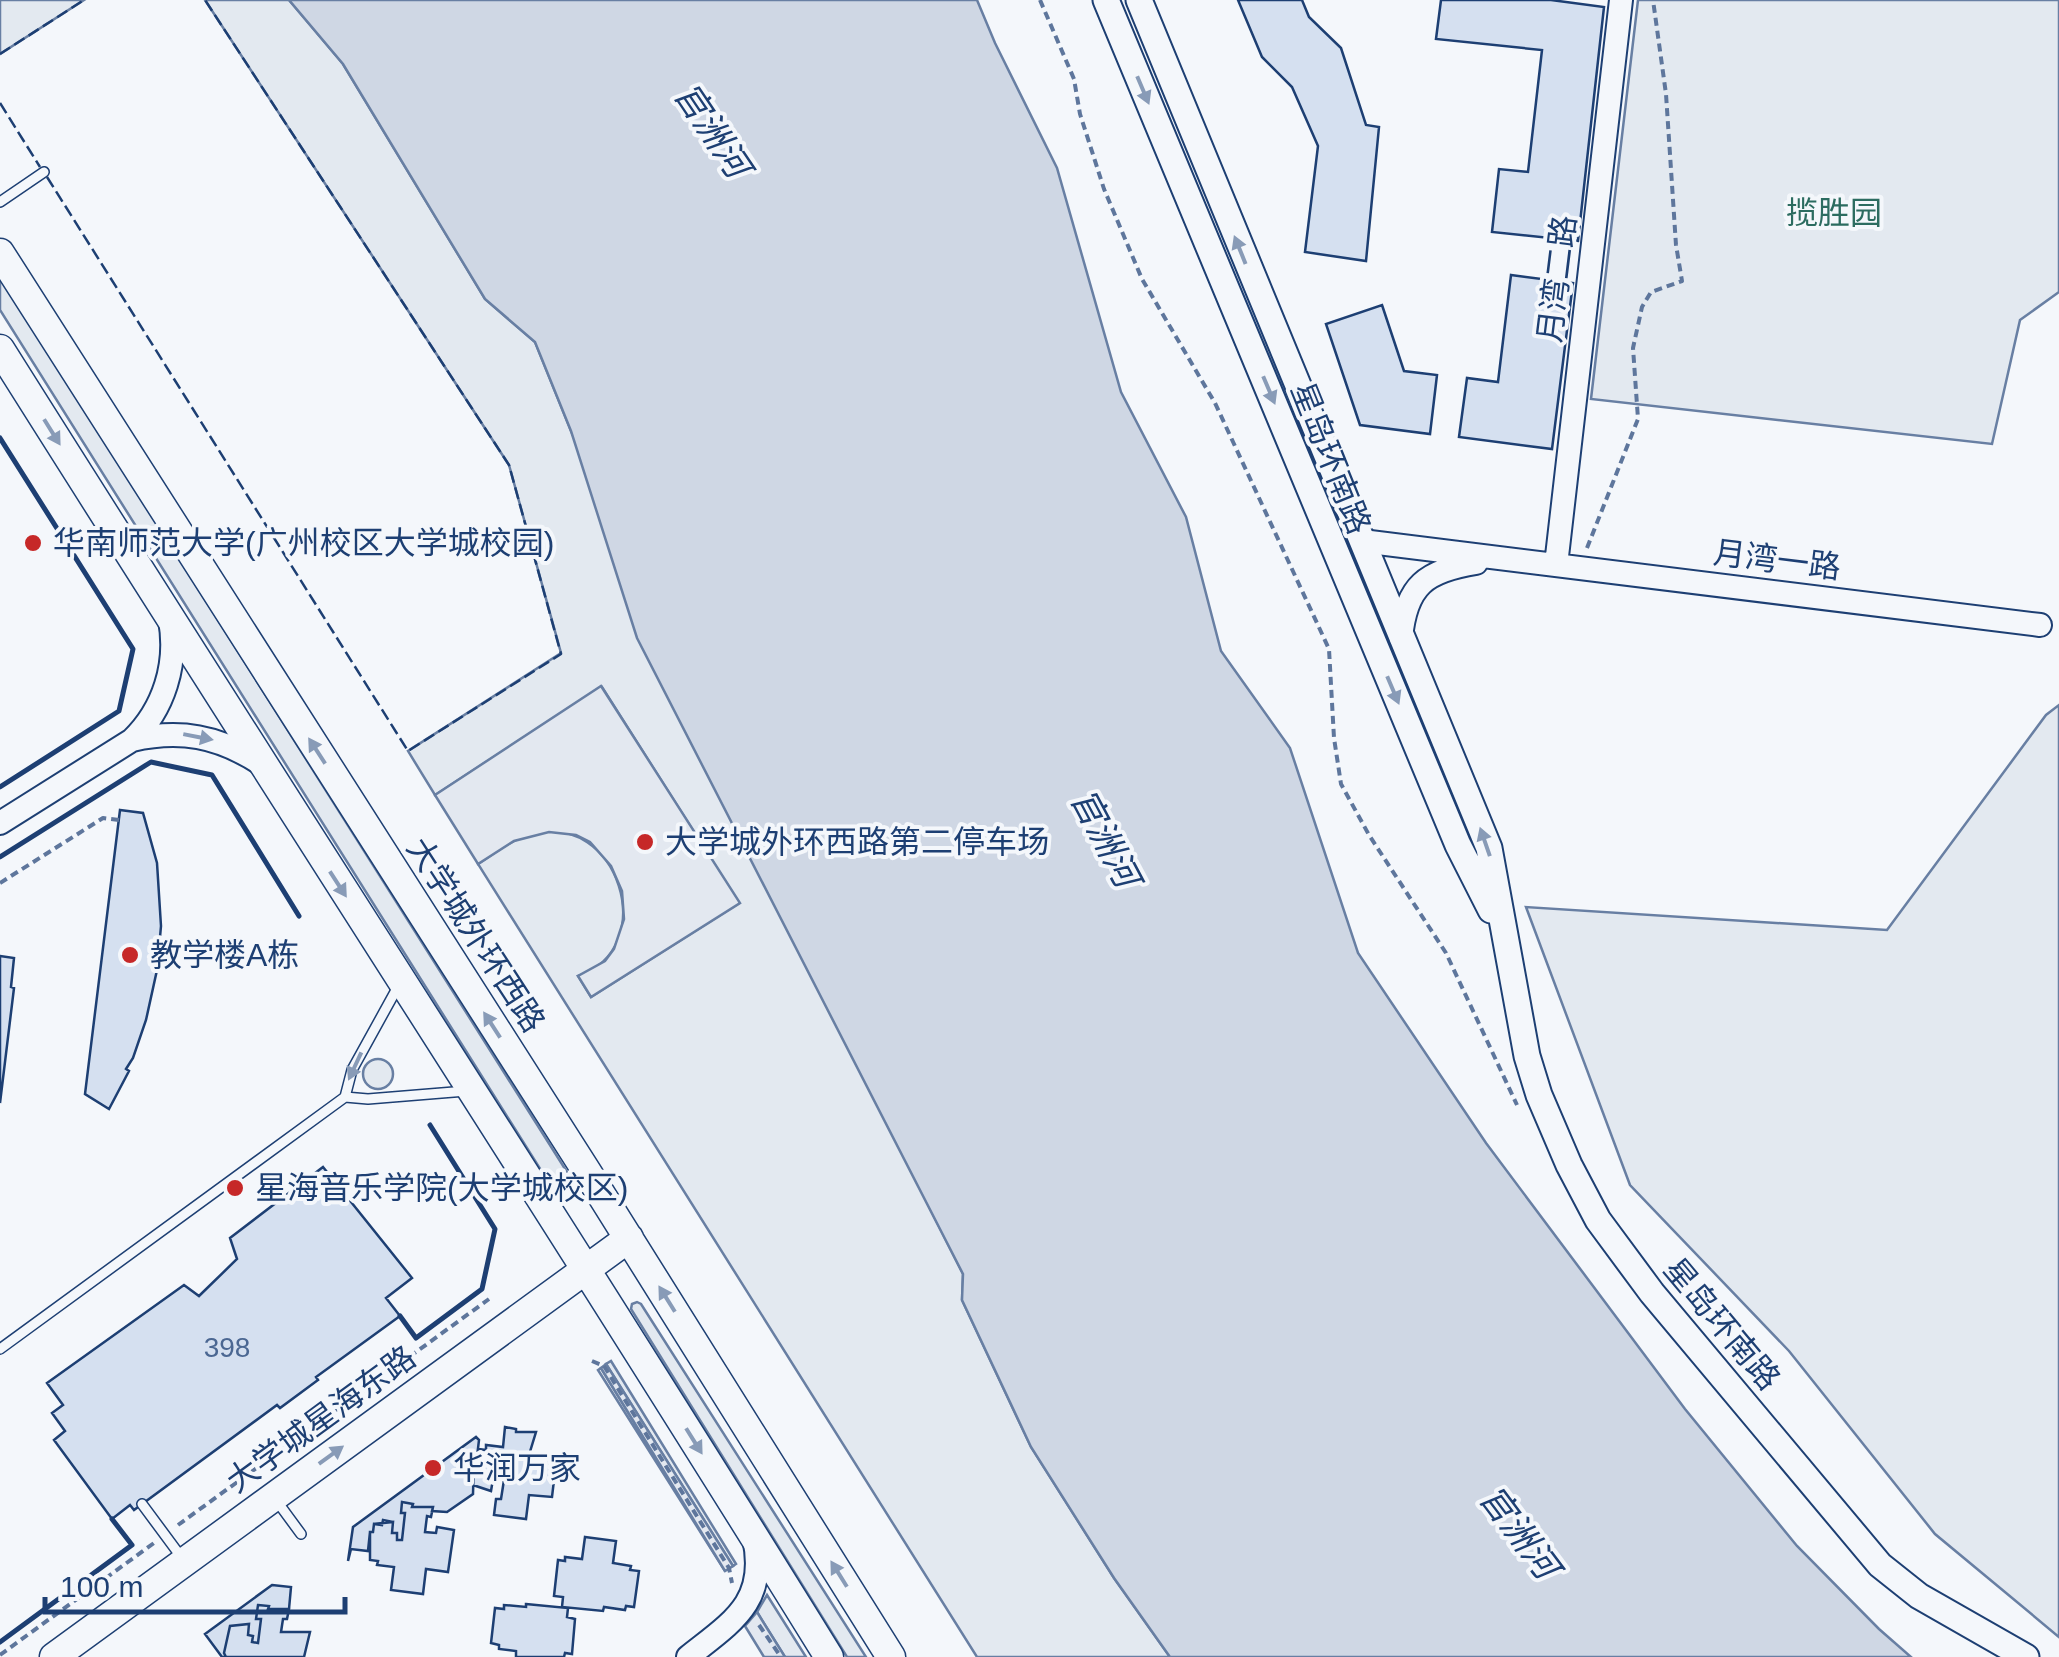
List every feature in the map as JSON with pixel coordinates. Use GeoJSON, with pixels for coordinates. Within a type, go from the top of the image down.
{"type":"FeatureCollection","features":[{"type":"Feature","properties":{"kind":"main road","name":"星岛环南路"},"geometry":{"type":"LineString","coordinates":[[1106,0],[1458,845],[1504,937]]}},
{"type":"Feature","properties":{"kind":"main road","name":"星岛环南路"},"geometry":{"type":"LineString","coordinates":[[1139,0],[1488,848],[1527,1056],[1569,1165],[1598,1220],[1652,1293],[1880,1565],[1919,1596],[2026,1657]]}},
{"type":"Feature","properties":{"kind":"main road","name":"大学城外环西路"},"geometry":{"type":"LineString","coordinates":[[0,253],[629,1238],[891,1657]]}},
{"type":"Feature","properties":{"kind":"main road"},"geometry":{"type":"LineString","coordinates":[[0,350],[587,1269],[829,1657]]}},
{"type":"Feature","properties":{"kind":"main road"},"geometry":{"type":"LineString","coordinates":[[544,1202],[569,1192],[587,1172]]}},
{"type":"Feature","properties":{"kind":"main road","name":"大学城星海东路"},"geometry":{"type":"LineString","coordinates":[[54,1657],[629,1238]]}},
{"type":"Feature","properties":{"kind":"street","name":"月湾二路"},"geometry":{"type":"LineString","coordinates":[[1568,567],[1621,0]]}},
{"type":"Feature","properties":{"kind":"street","name":"月湾一路"},"geometry":{"type":"LineString","coordinates":[[1362,541],[2040,625]]}},
{"type":"Feature","properties":{"kind":"street","name":"月湾一路"},"geometry":{"type":"LineString","coordinates":[[1401,638],[1408,602],[1426,579],[1446,569],[1505,559]]}},
{"type":"Feature","properties":{"kind":"street"},"geometry":{"type":"LineString","coordinates":[[0,823],[132,740],[155,715],[162,700],[172,648],[170,620]]}},
{"type":"Feature","properties":{"kind":"street"},"geometry":{"type":"LineString","coordinates":[[132,740],[160,734],[190,734],[222,742],[260,762]]}},
{"type":"Feature","properties":{"kind":"street"},"geometry":{"type":"LineString","coordinates":[[688,1657],[738,1616],[752,1596],[758,1564],[753,1534]]}},
{"type":"Feature","properties":{"kind":"lane"},"geometry":{"type":"LineString","coordinates":[[0,202],[44,172]]}},
{"type":"Feature","properties":{"kind":"lane"},"geometry":{"type":"LineString","coordinates":[[345,1098],[352,1070],[401,980]]}},
{"type":"Feature","properties":{"kind":"lane"},"geometry":{"type":"LineString","coordinates":[[0,1349],[345,1098],[472,1090]]}},
{"type":"Feature","properties":{"kind":"lane"},"geometry":{"type":"LineString","coordinates":[[274,1497],[301,1534]]}},
{"type":"Feature","properties":{"kind":"lane"},"geometry":{"type":"LineString","coordinates":[[142,1504],[185,1562]]}},
{"type":"Feature","properties":{"kind":"path"},"geometry":{"type":"LineString","coordinates":[[1568,567],[1638,419],[1632,348],[1642,307],[1651,292],[1682,280],[1666,94],[1653,0]]}},
{"type":"Feature","properties":{"kind":"path"},"geometry":{"type":"LineString","coordinates":[[0,884],[103,818],[119,820]]}},
{"type":"Feature","properties":{"kind":"path"},"geometry":{"type":"LineString","coordinates":[[172,1529],[489,1299]]}},
{"type":"Feature","properties":{"kind":"path"},"geometry":{"type":"LineString","coordinates":[[592,1362],[604,1366],[729,1568],[736,1595]]}},
{"type":"Feature","properties":{"kind":"path"},"geometry":{"type":"LineString","coordinates":[[0,1654],[157,1541]]}},
{"type":"Feature","properties":{"kind":"path"},"geometry":{"type":"LineString","coordinates":[[751,1618],[762,1627],[781,1657]]}},
{"type":"Feature","properties":{"kind":"green space"},"geometry":{"type":"Polygon","coordinates":[[[0,0],[84,0],[0,54],[0,0]]]}},
{"type":"Feature","properties":{"kind":"green space"},"geometry":{"type":"Polygon","coordinates":[[[205,0],[289,0],[343,64],[485,299],[535,342],[571,431],[830,1009],[963,1274],[962,1300],[1031,1447],[1114,1578],[1170,1657],[977,1657],[478,864],[525,836],[562,832],[587,842],[606,861],[619,886],[623,912],[618,939],[604,961],[578,976],[591,997],[739,903],[602,687],[435,795],[408,751],[561,653],[509,465],[205,0]]]}},
{"type":"Feature","properties":{"kind":"green space","name":"揽胜园"},"geometry":{"type":"Polygon","coordinates":[[[1638,0],[2059,0],[2059,292],[2020,320],[1992,444],[1591,399],[1638,0]]]}},
{"type":"Feature","properties":{"kind":"green space"},"geometry":{"type":"Polygon","coordinates":[[[0,275],[567,1172],[561,1184],[549,1183],[0,310],[0,275]]]}},
{"type":"Feature","properties":{"kind":"green space"},"geometry":{"type":"Polygon","coordinates":[[[2059,705],[2059,1637],[1935,1534],[1789,1351],[1630,1185],[1526,907],[1887,930],[2046,715],[2059,705]]]}},
{"type":"Feature","properties":{"kind":"green space"},"geometry":{"type":"Polygon","coordinates":[[[378,1059],[392,1068],[393,1074],[384,1088],[378,1089],[364,1080],[363,1074],[372,1060],[378,1059]]]}},
{"type":"Feature","properties":{"kind":"green space"},"geometry":{"type":"Polygon","coordinates":[[[637,1302],[866,1657],[847,1657],[631,1309],[637,1302]]]}},
{"type":"Feature","properties":{"kind":"green space"},"geometry":{"type":"Polygon","coordinates":[[[611,1361],[736,1564],[733,1566],[606,1364],[611,1361]]]}},
{"type":"Feature","properties":{"kind":"green space"},"geometry":{"type":"Polygon","coordinates":[[[601,1368],[725,1571],[598,1370],[601,1368]]]}},
{"type":"Feature","properties":{"kind":"green space"},"geometry":{"type":"Polygon","coordinates":[[[767,1595],[806,1657],[785,1657],[757,1612],[767,1595]]]}},
{"type":"Feature","properties":{"kind":"shaded area","name":"大学城外环西路第二停车场"},"geometry":{"type":"Polygon","coordinates":[[[601,686],[740,903],[591,997],[578,976],[605,961],[614,949],[624,919],[622,891],[611,866],[590,842],[576,835],[549,832],[514,841],[478,864],[435,795],[601,686]]]}},
{"type":"Feature","properties":{"kind":"shaded area"},"geometry":{"type":"Polygon","coordinates":[[[606,1364],[733,1566],[725,1571],[601,1368],[606,1364]]]}},
{"type":"Feature","properties":{"kind":"shaded area"},"geometry":{"type":"Polygon","coordinates":[[[757,1612],[785,1657],[764,1657],[745,1626],[757,1612]]]}},
{"type":"Feature","properties":{"kind":"water","name":"官洲河"},"geometry":{"type":"Polygon","coordinates":[[[289,0],[977,0],[1057,168],[1121,392],[1186,517],[1221,651],[1290,748],[1358,953],[1486,1143],[1685,1409],[1797,1546],[1911,1657],[1170,1657],[1114,1578],[1031,1447],[962,1300],[963,1274],[637,638],[571,431],[535,342],[485,299],[343,64],[289,0]]]}},
{"type":"Feature","properties":{"kind":"building"},"geometry":{"type":"Polygon","coordinates":[[[1238,0],[1302,0],[1309,17],[1341,48],[1366,125],[1379,127],[1366,261],[1305,252],[1318,146],[1292,87],[1262,57],[1238,0]]]}},
{"type":"Feature","properties":{"kind":"building"},"geometry":{"type":"Polygon","coordinates":[[[1441,0],[1551,0],[1604,7],[1578,241],[1492,232],[1499,169],[1528,172],[1542,50],[1436,39],[1441,0]]]}},
{"type":"Feature","properties":{"kind":"building"},"geometry":{"type":"Polygon","coordinates":[[[1511,275],[1573,283],[1552,449],[1459,437],[1467,378],[1498,382],[1511,275]]]}},
{"type":"Feature","properties":{"kind":"building"},"geometry":{"type":"Polygon","coordinates":[[[1382,305],[1404,371],[1437,375],[1430,434],[1360,425],[1326,324],[1382,305]]]}},
{"type":"Feature","properties":{"kind":"building","name":"教学楼A栋"},"geometry":{"type":"Polygon","coordinates":[[[120,810],[143,813],[157,863],[161,926],[146,1020],[126,1069],[129,1071],[109,1109],[85,1094],[120,810]]]}},
{"type":"Feature","properties":{"kind":"building"},"geometry":{"type":"Polygon","coordinates":[[[0,956],[14,958],[14,988],[0,1103],[0,956]]]}},
{"type":"Feature","properties":{"kind":"building"},"geometry":{"type":"Polygon","coordinates":[[[323,1167],[412,1278],[386,1298],[400,1316],[280,1408],[277,1405],[134,1510],[130,1505],[112,1519],[54,1440],[65,1431],[52,1413],[63,1405],[47,1383],[184,1285],[199,1296],[237,1259],[230,1238],[323,1167]]]}},
{"type":"Feature","properties":{"kind":"building"},"geometry":{"type":"Polygon","coordinates":[[[505,1427],[516,1432],[536,1432],[529,1455],[557,1455],[552,1497],[529,1495],[526,1519],[494,1515],[504,1480],[493,1479],[491,1491],[473,1485],[478,1449],[486,1450],[486,1445],[503,1447],[505,1427]]]}},
{"type":"Feature","properties":{"kind":"building"},"geometry":{"type":"Polygon","coordinates":[[[476,1437],[479,1440],[474,1457],[473,1494],[447,1512],[402,1502],[402,1540],[392,1533],[393,1522],[383,1520],[382,1525],[374,1524],[370,1532],[368,1551],[351,1549],[348,1561],[353,1527],[476,1437]]]}},
{"type":"Feature","properties":{"kind":"building"},"geometry":{"type":"Polygon","coordinates":[[[402,1502],[413,1504],[412,1507],[433,1507],[425,1532],[436,1533],[437,1527],[454,1530],[448,1572],[426,1569],[423,1594],[391,1590],[394,1567],[370,1560],[370,1532],[374,1524],[393,1522],[392,1533],[402,1540],[402,1502]]]}},
{"type":"Feature","properties":{"kind":"building"},"geometry":{"type":"Polygon","coordinates":[[[585,1537],[616,1541],[613,1563],[639,1571],[634,1607],[604,1607],[603,1611],[562,1607],[563,1597],[554,1596],[558,1560],[582,1559],[585,1537]]]}},
{"type":"Feature","properties":{"kind":"building"},"geometry":{"type":"Polygon","coordinates":[[[272,1585],[291,1587],[289,1609],[258,1605],[258,1643],[248,1635],[249,1624],[230,1626],[226,1657],[222,1657],[205,1634],[272,1585]]]}},
{"type":"Feature","properties":{"kind":"building"},"geometry":{"type":"Polygon","coordinates":[[[526,1604],[568,1608],[567,1617],[575,1619],[572,1654],[516,1657],[516,1651],[499,1649],[499,1645],[491,1643],[495,1608],[526,1604]]]}},
{"type":"Feature","properties":{"kind":"building"},"geometry":{"type":"Polygon","coordinates":[[[258,1605],[289,1609],[281,1632],[310,1632],[304,1657],[226,1657],[230,1626],[249,1624],[248,1635],[258,1643],[258,1605]]]}},
{"type":"Feature","properties":{"kind":"fence"},"geometry":{"type":"LineString","coordinates":[[0,54],[84,0]]}},
{"type":"Feature","properties":{"kind":"fence"},"geometry":{"type":"LineString","coordinates":[[47,177],[408,751],[561,654],[509,465],[205,0]]}},
{"type":"Feature","properties":{"kind":"fence"},"geometry":{"type":"LineString","coordinates":[[0,103],[40,167]]}},
{"type":"Feature","properties":{"kind":"wall"},"geometry":{"type":"LineString","coordinates":[[0,438],[133,649],[119,711],[0,787]]}},
{"type":"Feature","properties":{"kind":"wall"},"geometry":{"type":"LineString","coordinates":[[0,857],[151,762],[212,775],[299,916]]}},
{"type":"Feature","properties":{"kind":"wall"},"geometry":{"type":"LineString","coordinates":[[400,1316],[416,1338],[482,1289],[495,1229],[430,1125]]}},
{"type":"Feature","properties":{"kind":"wall"},"geometry":{"type":"LineString","coordinates":[[0,1642],[132,1545],[112,1519]]}},
{"type":"Feature","properties":{"kind":"place","name":"华南师范大学(广州校区大学城校园)"},"geometry":{"type":"Point","coordinates":[33,543]}},
{"type":"Feature","properties":{"kind":"place","name":"大学城外环西路第二停车场"},"geometry":{"type":"Point","coordinates":[645,842]}},
{"type":"Feature","properties":{"kind":"place","name":"教学楼A栋"},"geometry":{"type":"Point","coordinates":[130,955]}},
{"type":"Feature","properties":{"kind":"place","name":"星海音乐学院(大学城校区)"},"geometry":{"type":"Point","coordinates":[235,1188]}},
{"type":"Feature","properties":{"kind":"place","name":"华润万家"},"geometry":{"type":"Point","coordinates":[433,1468]}}]}
